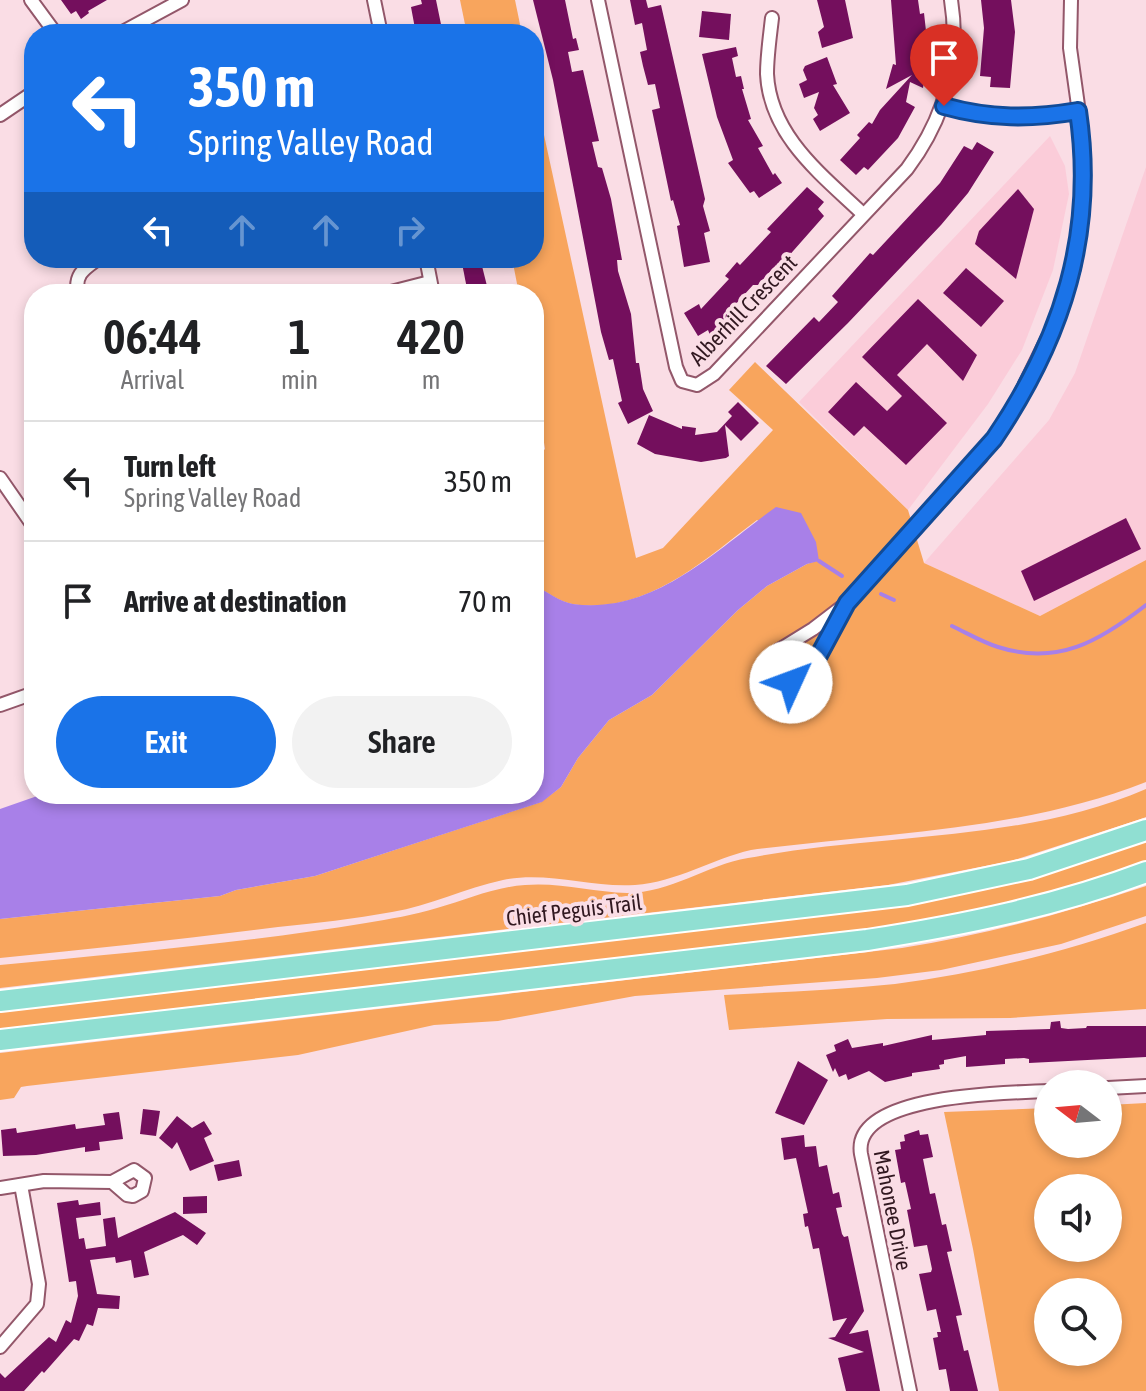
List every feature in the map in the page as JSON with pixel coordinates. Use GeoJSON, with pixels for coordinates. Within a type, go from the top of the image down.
{"type":"FeatureCollection","features":[{"type":"Feature","properties":{"kind":"main road","name":"Chief Peguis Trail"},"geometry":{"type":"LineString","coordinates":[[0,1001],[907,895],[1029,869],[1146,830]]}},
{"type":"Feature","properties":{"kind":"main road"},"geometry":{"type":"LineString","coordinates":[[0,1040],[880,938],[971,923],[1020,911],[1146,872]]}},
{"type":"Feature","properties":{"kind":"street"},"geometry":{"type":"LineString","coordinates":[[31,0],[49,24]]}},
{"type":"Feature","properties":{"kind":"street"},"geometry":{"type":"LineString","coordinates":[[138,24],[182,0]]}},
{"type":"Feature","properties":{"kind":"street"},"geometry":{"type":"LineString","coordinates":[[374,0],[379,24]]}},
{"type":"Feature","properties":{"kind":"street","name":"Alberhill Crescent"},"geometry":{"type":"LineString","coordinates":[[598,0],[676,367],[682,381],[697,385],[714,374],[907,169],[927,141],[944,106],[952,72],[951,0]]}},
{"type":"Feature","properties":{"kind":"street"},"geometry":{"type":"LineString","coordinates":[[847,603],[812,668],[798,680],[785,681],[780,678],[771,664],[779,650],[847,603],[981,457],[1011,413],[1038,361],[1068,287],[1080,238],[1084,180],[1070,48],[1071,0]]}},
{"type":"Feature","properties":{"kind":"street"},"geometry":{"type":"LineString","coordinates":[[772,18],[767,76],[775,109],[787,137],[800,154],[863,214]]}},
{"type":"Feature","properties":{"kind":"street"},"geometry":{"type":"LineString","coordinates":[[0,115],[24,99]]}},
{"type":"Feature","properties":{"kind":"street"},"geometry":{"type":"LineString","coordinates":[[944,106],[1006,118],[1078,111]]}},
{"type":"Feature","properties":{"kind":"street"},"geometry":{"type":"LineString","coordinates":[[0,478],[24,509]]}},
{"type":"Feature","properties":{"kind":"street"},"geometry":{"type":"LineString","coordinates":[[0,705],[24,697]]}},
{"type":"Feature","properties":{"kind":"street"},"geometry":{"type":"LineString","coordinates":[[1122,1087],[1146,1086]]}},
{"type":"Feature","properties":{"kind":"street","name":"Mahonee Drive"},"geometry":{"type":"LineString","coordinates":[[910,1391],[859,1145],[862,1135],[877,1122],[944,1098],[1034,1092]]}},
{"type":"Feature","properties":{"kind":"street"},"geometry":{"type":"LineString","coordinates":[[0,1188],[44,1181],[112,1182]]}},
{"type":"Feature","properties":{"kind":"street"},"geometry":{"type":"LineString","coordinates":[[0,1347],[37,1304],[39,1284],[21,1185]]}},
{"type":"Feature","properties":{"kind":"shaded area"},"geometry":{"type":"Polygon","coordinates":[[[460,0],[515,0],[520,24],[465,24],[460,0]]]}},
{"type":"Feature","properties":{"kind":"shaded area"},"geometry":{"type":"Polygon","coordinates":[[[544,135],[636,558],[663,548],[773,430],[729,390],[755,362],[908,510],[924,563],[1040,616],[1146,560],[1146,782],[1099,798],[1001,821],[751,850],[650,883],[619,885],[520,878],[489,883],[406,909],[364,917],[0,958],[0,919],[220,896],[236,890],[315,876],[535,804],[544,804],[544,800],[561,787],[578,758],[609,720],[652,695],[738,610],[767,586],[819,560],[757,520],[672,582],[624,602],[572,604],[544,591],[544,284],[517,284],[514,268],[544,268],[544,135]]]}},
{"type":"Feature","properties":{"kind":"shaded area"},"geometry":{"type":"Polygon","coordinates":[[[1050,136],[1065,166],[1069,194],[1053,270],[1022,350],[988,404],[908,510],[799,402],[1050,136]]]}},
{"type":"Feature","properties":{"kind":"shaded area"},"geometry":{"type":"Polygon","coordinates":[[[1146,167],[1146,560],[1040,616],[924,563],[1049,420],[1075,373],[1146,167]]]}},
{"type":"Feature","properties":{"kind":"shaded area"},"geometry":{"type":"Polygon","coordinates":[[[776,507],[801,513],[816,542],[819,561],[807,564],[767,586],[738,610],[652,695],[609,720],[578,758],[561,787],[544,800],[544,591],[573,604],[603,605],[630,600],[682,576],[776,507]]]}},
{"type":"Feature","properties":{"kind":"shaded area"},"geometry":{"type":"Polygon","coordinates":[[[1146,789],[1146,817],[1141,819],[1011,861],[888,885],[0,988],[0,965],[321,930],[411,915],[514,886],[538,884],[643,892],[748,858],[1000,828],[1050,819],[1146,789]]]}},
{"type":"Feature","properties":{"kind":"shaded area"},"geometry":{"type":"Polygon","coordinates":[[[24,801],[24,804],[536,804],[315,876],[236,890],[220,896],[0,919],[0,809],[24,801]]]}},
{"type":"Feature","properties":{"kind":"shaded area"},"geometry":{"type":"Polygon","coordinates":[[[1146,838],[1146,864],[1061,893],[918,924],[0,1032],[0,1009],[900,903],[1146,838]]]}},
{"type":"Feature","properties":{"kind":"shaded area"},"geometry":{"type":"Polygon","coordinates":[[[1146,886],[1146,916],[1061,944],[941,970],[877,978],[635,996],[498,1021],[434,1025],[298,1055],[27,1086],[21,1087],[14,1098],[0,1100],[0,1053],[902,948],[1025,922],[1146,886]]]}},
{"type":"Feature","properties":{"kind":"shaded area"},"geometry":{"type":"Polygon","coordinates":[[[1146,923],[1146,1009],[1010,1018],[887,1019],[729,1030],[724,995],[853,988],[959,974],[1085,943],[1146,923]]]}},
{"type":"Feature","properties":{"kind":"shaded area"},"geometry":{"type":"Polygon","coordinates":[[[1146,1103],[1146,1391],[999,1391],[944,1112],[1034,1109],[1034,1158],[1122,1158],[1122,1104],[1146,1103]]]}},
{"type":"Feature","properties":{"kind":"building"},"geometry":{"type":"Polygon","coordinates":[[[61,0],[107,0],[81,19],[76,11],[71,14],[61,0]]]}},
{"type":"Feature","properties":{"kind":"building"},"geometry":{"type":"Polygon","coordinates":[[[421,0],[436,0],[441,24],[414,24],[411,7],[422,4],[421,0]]]}},
{"type":"Feature","properties":{"kind":"building"},"geometry":{"type":"Polygon","coordinates":[[[533,0],[565,0],[573,39],[576,38],[579,50],[568,52],[572,72],[583,70],[599,141],[592,142],[611,199],[622,260],[617,260],[618,271],[631,314],[636,363],[639,363],[643,389],[653,411],[628,424],[618,403],[622,401],[613,359],[609,360],[601,332],[544,44],[544,24],[539,24],[533,0]]]}},
{"type":"Feature","properties":{"kind":"building"},"geometry":{"type":"Polygon","coordinates":[[[630,0],[646,0],[648,8],[661,5],[705,199],[703,206],[710,231],[704,233],[710,262],[684,267],[677,226],[680,225],[671,201],[652,110],[660,108],[655,84],[648,85],[640,52],[647,50],[642,23],[635,25],[630,0]]]}},
{"type":"Feature","properties":{"kind":"building"},"geometry":{"type":"Polygon","coordinates":[[[817,0],[845,0],[853,38],[822,48],[818,32],[824,27],[817,0]]]}},
{"type":"Feature","properties":{"kind":"building"},"geometry":{"type":"Polygon","coordinates":[[[891,0],[918,0],[920,14],[924,13],[928,49],[921,49],[922,71],[925,72],[923,88],[910,82],[906,102],[915,107],[898,138],[868,170],[864,167],[856,175],[840,160],[860,138],[857,135],[869,122],[872,124],[880,110],[912,75],[886,89],[893,64],[896,65],[891,0]]]}},
{"type":"Feature","properties":{"kind":"building"},"geometry":{"type":"Polygon","coordinates":[[[981,0],[1011,0],[1015,32],[1010,88],[990,87],[991,77],[980,76],[984,28],[981,0]]]}},
{"type":"Feature","properties":{"kind":"building"},"geometry":{"type":"Polygon","coordinates":[[[702,11],[731,14],[729,40],[699,37],[702,11]]]}},
{"type":"Feature","properties":{"kind":"building"},"geometry":{"type":"Polygon","coordinates":[[[736,47],[738,56],[732,58],[736,77],[741,76],[751,119],[748,120],[763,146],[758,148],[773,175],[775,173],[782,183],[759,198],[754,191],[750,193],[728,163],[733,160],[717,117],[702,54],[736,47]]]}},
{"type":"Feature","properties":{"kind":"building"},"geometry":{"type":"Polygon","coordinates":[[[827,57],[837,84],[833,85],[850,113],[820,131],[813,119],[818,115],[814,108],[819,92],[804,98],[799,84],[807,80],[803,70],[805,66],[827,57]]]}},
{"type":"Feature","properties":{"kind":"building"},"geometry":{"type":"Polygon","coordinates":[[[977,142],[994,152],[968,193],[848,323],[786,384],[766,366],[814,317],[819,322],[838,302],[832,296],[940,183],[964,146],[972,150],[977,142]]]}},
{"type":"Feature","properties":{"kind":"building"},"geometry":{"type":"Polygon","coordinates":[[[807,187],[824,202],[818,209],[824,216],[779,267],[776,265],[758,285],[753,285],[734,306],[737,310],[719,329],[710,335],[708,330],[698,336],[684,313],[699,304],[701,309],[729,279],[725,276],[737,262],[740,265],[771,232],[767,229],[807,187]]]}},
{"type":"Feature","properties":{"kind":"building"},"geometry":{"type":"Polygon","coordinates":[[[1018,189],[1034,209],[1016,279],[975,244],[979,231],[1018,189]]]}},
{"type":"Feature","properties":{"kind":"building"},"geometry":{"type":"Polygon","coordinates":[[[463,268],[482,268],[486,284],[466,284],[463,268]]]}},
{"type":"Feature","properties":{"kind":"building"},"geometry":{"type":"Polygon","coordinates":[[[966,268],[1004,301],[981,327],[943,293],[966,268]]]}},
{"type":"Feature","properties":{"kind":"building"},"geometry":{"type":"Polygon","coordinates":[[[918,299],[977,355],[963,381],[927,344],[897,375],[947,423],[906,465],[864,426],[854,436],[828,412],[856,382],[887,411],[902,396],[862,357],[918,299]]]}},
{"type":"Feature","properties":{"kind":"building"},"geometry":{"type":"Polygon","coordinates":[[[738,402],[759,423],[741,441],[725,425],[729,456],[726,458],[701,462],[655,454],[637,444],[649,415],[682,429],[682,426],[696,428],[695,435],[717,432],[732,416],[728,412],[738,402]]]}},
{"type":"Feature","properties":{"kind":"building"},"geometry":{"type":"Polygon","coordinates":[[[1126,518],[1141,549],[1034,601],[1021,571],[1126,518]]]}},
{"type":"Feature","properties":{"kind":"building"},"geometry":{"type":"Polygon","coordinates":[[[1060,1021],[1061,1028],[1068,1029],[1146,1026],[1146,1057],[1029,1063],[1029,1059],[1024,1058],[1005,1059],[1005,1064],[966,1067],[966,1056],[944,1060],[944,1064],[939,1065],[940,1069],[912,1073],[912,1076],[885,1082],[869,1071],[848,1080],[846,1074],[839,1077],[835,1068],[833,1072],[826,1055],[836,1051],[834,1045],[848,1039],[852,1048],[883,1043],[883,1046],[932,1035],[932,1040],[986,1035],[986,1031],[1050,1029],[1051,1022],[1060,1021]]]}},
{"type":"Feature","properties":{"kind":"building"},"geometry":{"type":"Polygon","coordinates":[[[798,1061],[828,1080],[804,1125],[775,1113],[798,1061]]]}},
{"type":"Feature","properties":{"kind":"building"},"geometry":{"type":"Polygon","coordinates":[[[143,1109],[160,1111],[156,1136],[140,1134],[143,1109]]]}},
{"type":"Feature","properties":{"kind":"building"},"geometry":{"type":"Polygon","coordinates":[[[119,1112],[123,1139],[99,1142],[100,1150],[85,1152],[85,1147],[36,1155],[3,1156],[1,1130],[16,1128],[17,1133],[75,1124],[76,1129],[105,1125],[103,1114],[119,1112]]]}},
{"type":"Feature","properties":{"kind":"building"},"geometry":{"type":"Polygon","coordinates":[[[177,1116],[192,1128],[204,1121],[212,1134],[204,1138],[214,1161],[190,1171],[177,1142],[172,1149],[159,1138],[177,1116]]]}},
{"type":"Feature","properties":{"kind":"building"},"geometry":{"type":"Polygon","coordinates":[[[919,1130],[920,1135],[928,1134],[933,1157],[923,1159],[930,1194],[935,1193],[942,1225],[946,1224],[952,1251],[947,1252],[962,1315],[956,1316],[978,1391],[950,1391],[946,1369],[939,1370],[933,1338],[941,1332],[936,1309],[927,1311],[919,1274],[931,1272],[932,1269],[927,1245],[914,1247],[907,1210],[911,1209],[905,1182],[901,1183],[895,1150],[901,1149],[900,1142],[905,1141],[904,1135],[919,1130]]]}},
{"type":"Feature","properties":{"kind":"building"},"geometry":{"type":"Polygon","coordinates":[[[804,1135],[805,1147],[816,1146],[819,1167],[827,1165],[833,1194],[839,1192],[842,1207],[836,1208],[842,1234],[848,1236],[864,1311],[849,1334],[868,1330],[880,1391],[846,1391],[838,1358],[864,1352],[828,1338],[835,1337],[847,1318],[833,1321],[819,1248],[813,1249],[808,1226],[805,1227],[803,1214],[808,1213],[796,1158],[784,1160],[781,1138],[804,1135]]]}},
{"type":"Feature","properties":{"kind":"building"},"geometry":{"type":"Polygon","coordinates":[[[239,1160],[242,1176],[218,1181],[214,1165],[239,1160]]]}},
{"type":"Feature","properties":{"kind":"building"},"geometry":{"type":"Polygon","coordinates":[[[207,1196],[207,1213],[183,1214],[183,1197],[207,1196]]]}},
{"type":"Feature","properties":{"kind":"building"},"geometry":{"type":"Polygon","coordinates":[[[78,1200],[79,1205],[100,1202],[101,1215],[76,1218],[79,1239],[84,1238],[86,1249],[106,1246],[103,1219],[115,1217],[118,1238],[175,1212],[206,1233],[197,1245],[183,1235],[144,1252],[149,1275],[134,1278],[131,1260],[116,1263],[115,1257],[90,1260],[97,1294],[120,1296],[119,1309],[98,1308],[93,1326],[87,1324],[79,1341],[74,1339],[24,1391],[0,1391],[0,1373],[5,1378],[49,1337],[56,1342],[66,1320],[71,1323],[78,1296],[76,1281],[69,1282],[57,1203],[78,1200]]]}},
{"type":"Feature","properties":{"kind":"waterway"},"geometry":{"type":"LineString","coordinates":[[819,561],[842,576]]}},
{"type":"Feature","properties":{"kind":"waterway"},"geometry":{"type":"LineString","coordinates":[[881,594],[894,600]]}},
{"type":"Feature","properties":{"kind":"waterway"},"geometry":{"type":"LineString","coordinates":[[952,626],[998,647],[1040,654],[1059,652],[1095,639],[1146,605]]}},
{"type":"Feature","properties":{"kind":"route"},"geometry":{"type":"LineString","coordinates":[[791,682],[803,677],[812,668],[847,603],[994,439],[1011,413],[1045,346],[1074,268],[1084,195],[1078,111],[1006,118],[944,106]]}}]}
